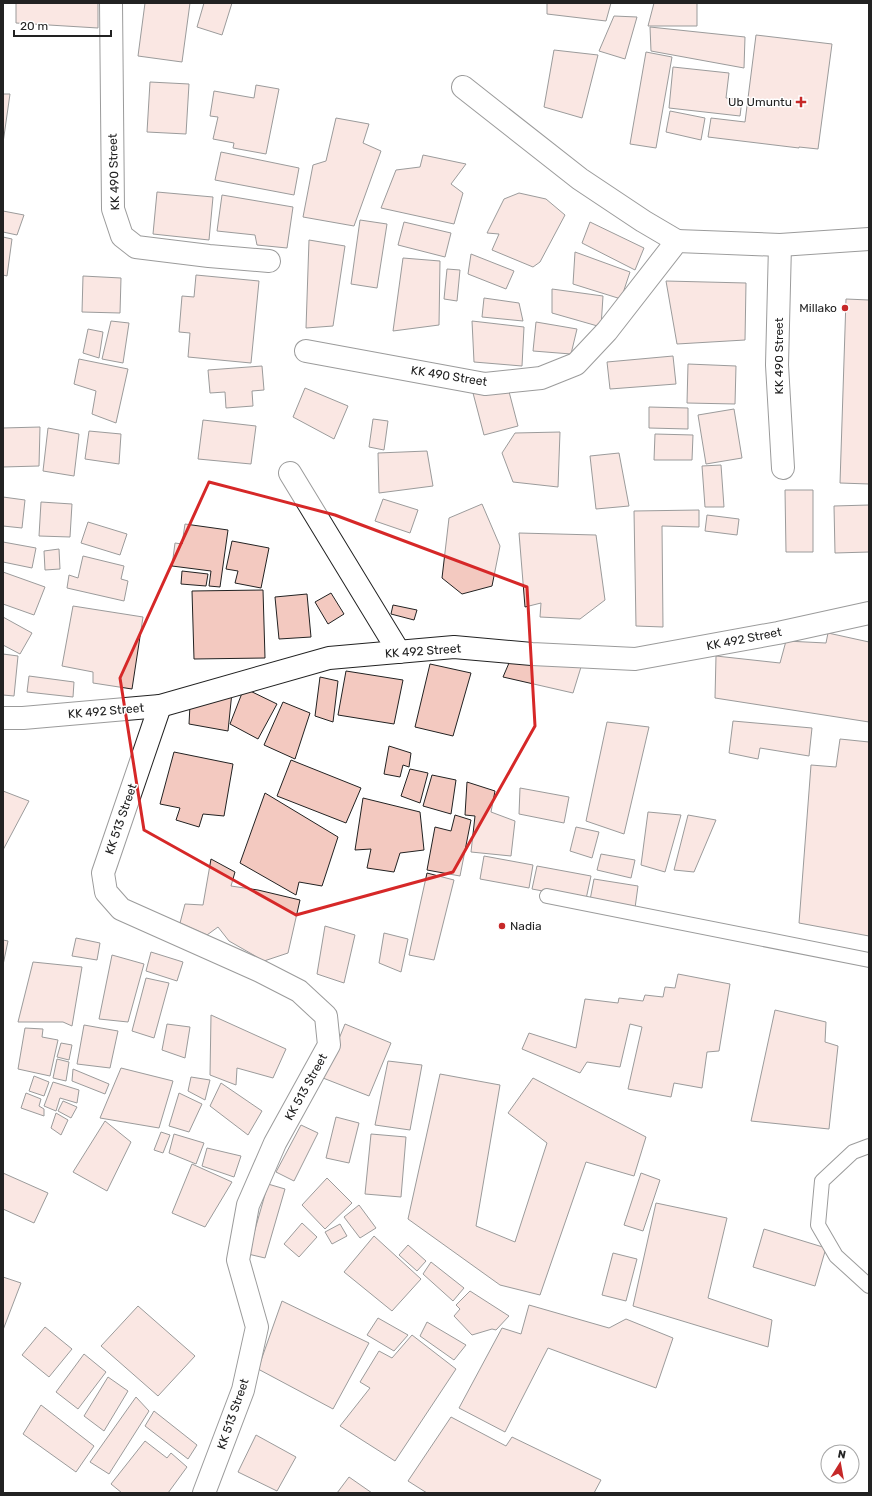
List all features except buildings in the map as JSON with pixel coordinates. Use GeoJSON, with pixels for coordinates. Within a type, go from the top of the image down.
{"type":"FeatureCollection","features":[{"type":"Feature","properties":{"kind":"street","name":"KK 490 Street"},"geometry":{"type":"LineString","coordinates":[[111,3],[113,209],[122,236],[136,247],[209,256],[270,261]]}},
{"type":"Feature","properties":{"kind":"street"},"geometry":{"type":"LineString","coordinates":[[463,87],[580,179],[643,221],[677,241],[780,245],[869,239]]}},
{"type":"Feature","properties":{"kind":"street","name":"KK 490 Street"},"geometry":{"type":"LineString","coordinates":[[306,351],[485,384],[541,378],[576,364],[607,331],[677,241]]}},
{"type":"Feature","properties":{"kind":"street","name":"KK 490 Street"},"geometry":{"type":"LineString","coordinates":[[780,245],[777,365],[783,468]]}},
{"type":"Feature","properties":{"kind":"street"},"geometry":{"type":"LineString","coordinates":[[290,473],[399,652]]}},
{"type":"Feature","properties":{"kind":"street","name":"KK 492 Street"},"geometry":{"type":"LineString","coordinates":[[3,718],[23,718],[160,706],[329,658],[454,647],[532,654],[635,659],[778,633],[869,613]]}},
{"type":"Feature","properties":{"kind":"street","name":"KK 513 Street"},"geometry":{"type":"LineString","coordinates":[[160,706],[103,873],[106,892],[121,908],[260,971],[299,991],[326,1016],[329,1045],[275,1143],[248,1205],[238,1260],[257,1327],[243,1390],[204,1493]]}},
{"type":"Feature","properties":{"kind":"lane"},"geometry":{"type":"LineString","coordinates":[[547,896],[869,960]]}},
{"type":"Feature","properties":{"kind":"lane"},"geometry":{"type":"LineString","coordinates":[[869,1146],[852,1152],[822,1181],[818,1224],[836,1256],[869,1286]]}},
{"type":"Feature","properties":{"kind":"highlighted area"},"geometry":{"type":"Polygon","coordinates":[[[209,482],[335,515],[527,587],[535,726],[453,872],[296,915],[144,830],[120,678],[209,482]]]}},
{"type":"Feature","properties":{"kind":"place","name":"Ub Umuntu"},"geometry":{"type":"Point","coordinates":[801,102]}},
{"type":"Feature","properties":{"kind":"place","name":"Millako"},"geometry":{"type":"Point","coordinates":[845,308]}},
{"type":"Feature","properties":{"kind":"place","name":"Nadia"},"geometry":{"type":"Point","coordinates":[502,926]}}]}
